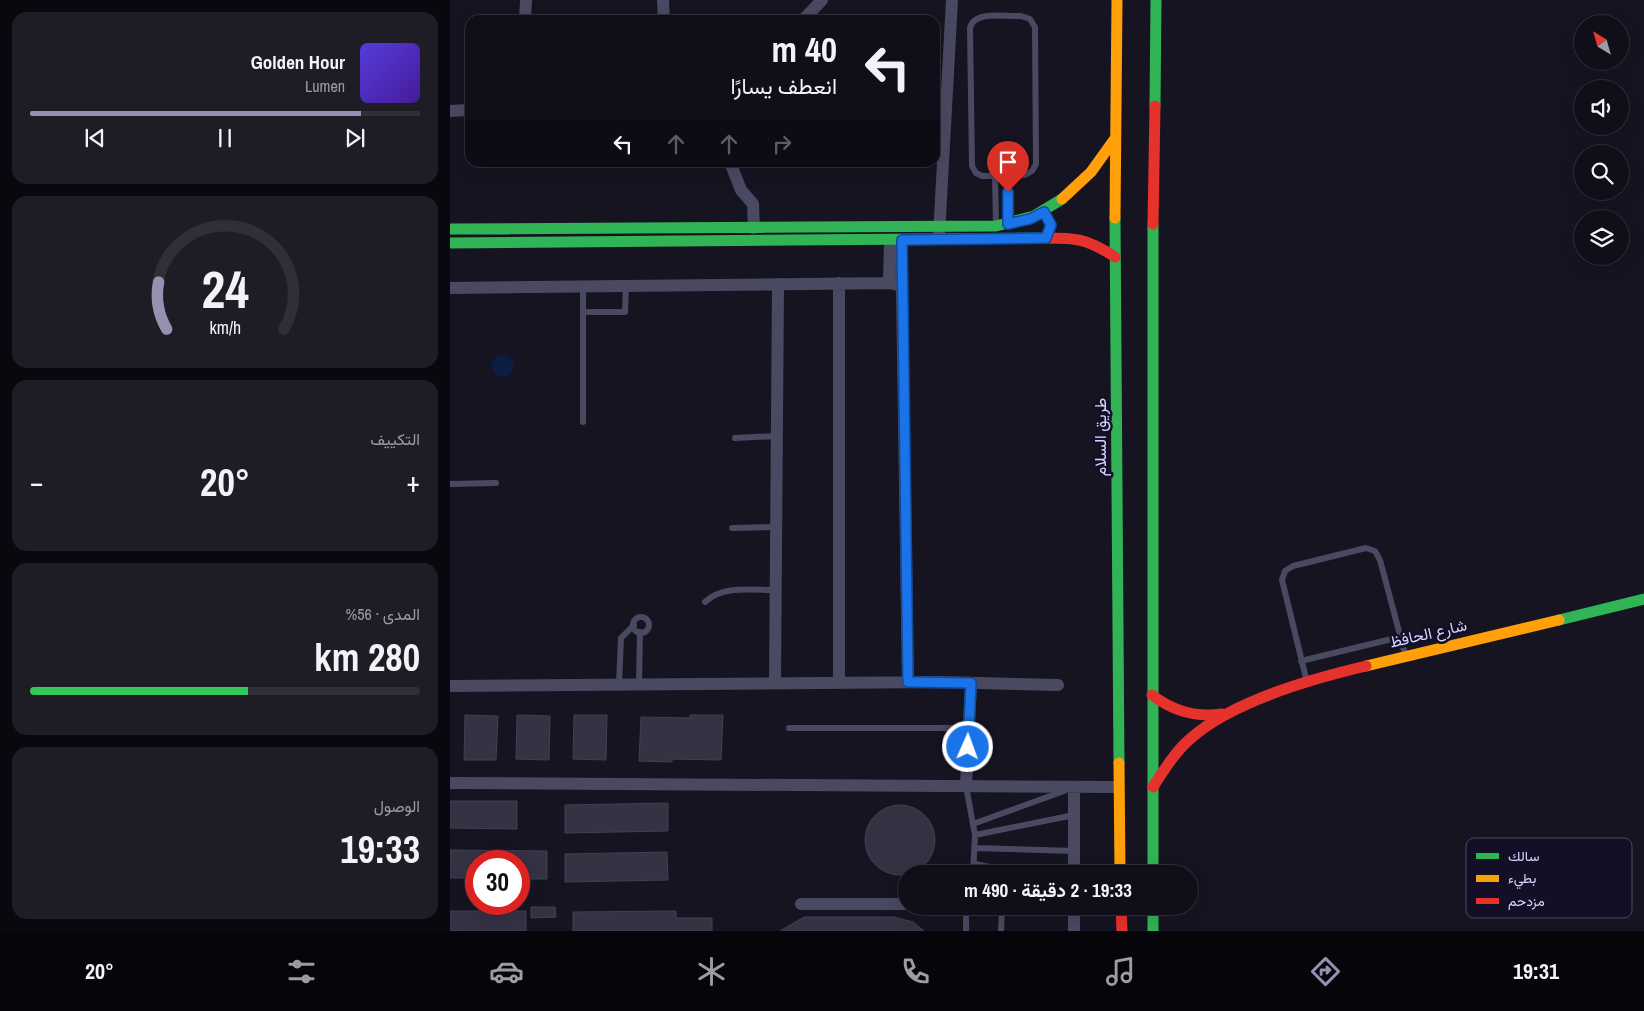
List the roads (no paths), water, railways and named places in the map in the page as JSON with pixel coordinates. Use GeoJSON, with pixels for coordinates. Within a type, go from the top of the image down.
{"type":"FeatureCollection","features":[{"type":"Feature","properties":{"kind":"main road","name":"طريق السلام"},"geometry":{"type":"LineString","coordinates":[[1117,0],[1114,140],[1120,865]]}},
{"type":"Feature","properties":{"kind":"main road"},"geometry":{"type":"LineString","coordinates":[[1153,865],[1152,330],[1156,0]]}},
{"type":"Feature","properties":{"kind":"main road"},"geometry":{"type":"LineString","coordinates":[[1046,238],[1048,219],[1097,165],[1114,140]]}},
{"type":"Feature","properties":{"kind":"main road"},"geometry":{"type":"LineString","coordinates":[[450,243],[896,240],[996,226],[1030,219],[1048,219]]}},
{"type":"Feature","properties":{"kind":"main road"},"geometry":{"type":"LineString","coordinates":[[450,229],[754,228],[939,233],[1084,240],[1106,249],[1115,257]]}},
{"type":"Feature","properties":{"kind":"main road","name":"شارع الحافظ"},"geometry":{"type":"LineString","coordinates":[[1153,787],[1170,760],[1201,729],[1224,714],[1307,682],[1405,655],[1644,599]]}},
{"type":"Feature","properties":{"kind":"main road","name":"شارع الحافظ"},"geometry":{"type":"LineString","coordinates":[[1152,695],[1166,706],[1182,713],[1203,716],[1224,714]]}},
{"type":"Feature","properties":{"kind":"main road"},"geometry":{"type":"LineString","coordinates":[[1121,915],[1122,931]]}},
{"type":"Feature","properties":{"kind":"main road"},"geometry":{"type":"LineString","coordinates":[[1152,931],[1153,915]]}},
{"type":"Feature","properties":{"kind":"street"},"geometry":{"type":"LineString","coordinates":[[525,15],[526,0]]}},
{"type":"Feature","properties":{"kind":"street"},"geometry":{"type":"LineString","coordinates":[[663,0],[664,15]]}},
{"type":"Feature","properties":{"kind":"street"},"geometry":{"type":"LineString","coordinates":[[808,15],[822,0]]}},
{"type":"Feature","properties":{"kind":"street"},"geometry":{"type":"LineString","coordinates":[[939,233],[952,0]]}},
{"type":"Feature","properties":{"kind":"street"},"geometry":{"type":"LineString","coordinates":[[450,111],[465,110]]}},
{"type":"Feature","properties":{"kind":"street"},"geometry":{"type":"LineString","coordinates":[[732,167],[741,190],[753,204],[754,228]]}},
{"type":"Feature","properties":{"kind":"street"},"geometry":{"type":"LineString","coordinates":[[896,240],[895,285],[908,682]]}},
{"type":"Feature","properties":{"kind":"street"},"geometry":{"type":"LineString","coordinates":[[450,288],[839,283],[895,285]]}},
{"type":"Feature","properties":{"kind":"street"},"geometry":{"type":"LineString","coordinates":[[839,283],[839,683]]}},
{"type":"Feature","properties":{"kind":"street"},"geometry":{"type":"LineString","coordinates":[[775,683],[778,284]]}},
{"type":"Feature","properties":{"kind":"street"},"geometry":{"type":"LineString","coordinates":[[450,686],[908,682],[1058,685]]}},
{"type":"Feature","properties":{"kind":"street"},"geometry":{"type":"LineString","coordinates":[[966,786],[971,683]]}},
{"type":"Feature","properties":{"kind":"street"},"geometry":{"type":"LineString","coordinates":[[450,783],[1118,787]]}},
{"type":"Feature","properties":{"kind":"street"},"geometry":{"type":"LineString","coordinates":[[1074,787],[1074,865]]}},
{"type":"Feature","properties":{"kind":"street"},"geometry":{"type":"LineString","coordinates":[[801,904],[898,904]]}},
{"type":"Feature","properties":{"kind":"street"},"geometry":{"type":"LineString","coordinates":[[1074,915],[1074,931]]}},
{"type":"Feature","properties":{"kind":"lane"},"geometry":{"type":"LineString","coordinates":[[979,17],[1026,17],[1030,19],[1035,27],[1036,160],[1034,168],[1029,173],[1008,175],[979,175],[972,166],[970,28],[973,21],[979,17]]}},
{"type":"Feature","properties":{"kind":"lane"},"geometry":{"type":"LineString","coordinates":[[1008,175],[1008,224]]}},
{"type":"Feature","properties":{"kind":"lane"},"geometry":{"type":"LineString","coordinates":[[995,176],[996,226]]}},
{"type":"Feature","properties":{"kind":"lane"},"geometry":{"type":"LineString","coordinates":[[584,312],[626,312],[626,286]]}},
{"type":"Feature","properties":{"kind":"lane"},"geometry":{"type":"LineString","coordinates":[[583,287],[584,422]]}},
{"type":"Feature","properties":{"kind":"lane"},"geometry":{"type":"LineString","coordinates":[[735,438],[777,436]]}},
{"type":"Feature","properties":{"kind":"lane"},"geometry":{"type":"LineString","coordinates":[[450,484],[496,483]]}},
{"type":"Feature","properties":{"kind":"lane"},"geometry":{"type":"LineString","coordinates":[[732,528],[776,527]]}},
{"type":"Feature","properties":{"kind":"lane"},"geometry":{"type":"LineString","coordinates":[[1307,682],[1282,585],[1282,575],[1293,566],[1371,548],[1378,555],[1405,655]]}},
{"type":"Feature","properties":{"kind":"lane"},"geometry":{"type":"LineString","coordinates":[[705,602],[711,596],[726,591],[776,590]]}},
{"type":"Feature","properties":{"kind":"lane"},"geometry":{"type":"LineString","coordinates":[[619,684],[621,638],[638,618],[644,617],[648,621],[648,629],[640,632],[635,630],[634,625]]}},
{"type":"Feature","properties":{"kind":"lane"},"geometry":{"type":"LineString","coordinates":[[639,684],[640,632]]}},
{"type":"Feature","properties":{"kind":"lane"},"geometry":{"type":"LineString","coordinates":[[1301,661],[1400,637]]}},
{"type":"Feature","properties":{"kind":"lane"},"geometry":{"type":"LineString","coordinates":[[789,728],[968,728]]}},
{"type":"Feature","properties":{"kind":"lane"},"geometry":{"type":"LineString","coordinates":[[966,786],[975,836],[974,864],[979,865]]}},
{"type":"Feature","properties":{"kind":"lane"},"geometry":{"type":"LineString","coordinates":[[973,824],[1074,787]]}},
{"type":"Feature","properties":{"kind":"lane"},"geometry":{"type":"LineString","coordinates":[[975,836],[1074,815]]}},
{"type":"Feature","properties":{"kind":"lane"},"geometry":{"type":"LineString","coordinates":[[975,848],[1074,851]]}},
{"type":"Feature","properties":{"kind":"lane"},"geometry":{"type":"LineString","coordinates":[[966,915],[966,931]]}},
{"type":"Feature","properties":{"kind":"lane"},"geometry":{"type":"LineString","coordinates":[[1001,931],[1002,915]]}},
{"type":"Feature","properties":{"kind":"water"},"geometry":{"type":"Polygon","coordinates":[[[503,355],[511,358],[514,366],[511,374],[503,377],[495,374],[492,366],[495,358],[503,355]]]}}]}
